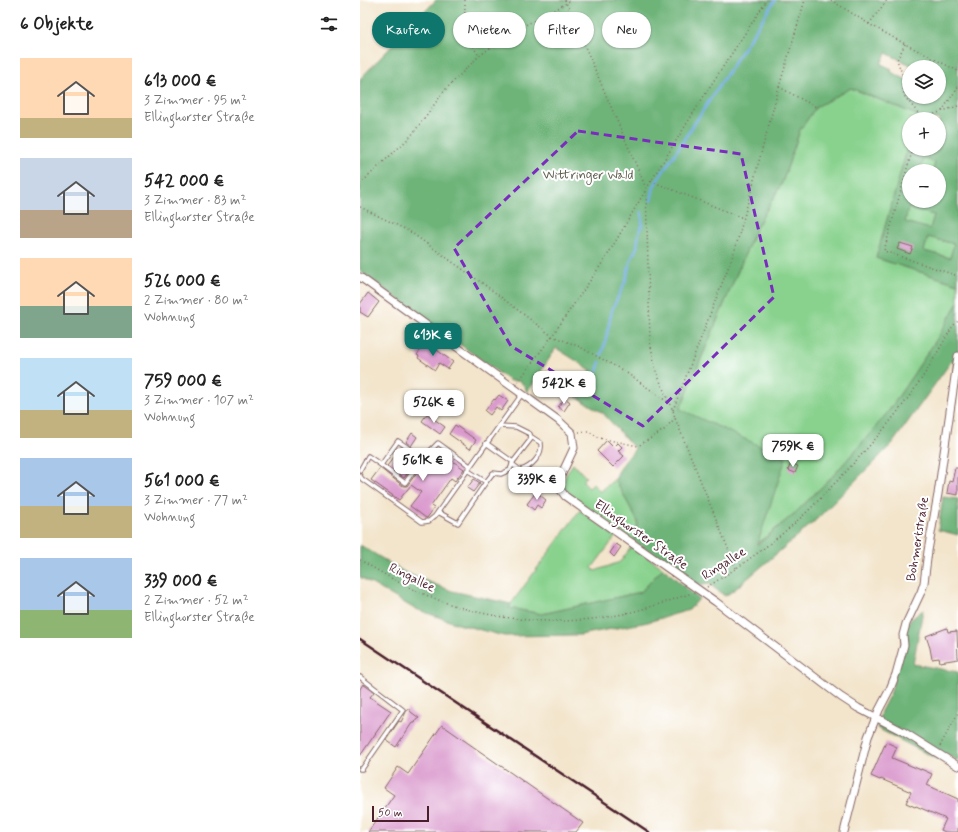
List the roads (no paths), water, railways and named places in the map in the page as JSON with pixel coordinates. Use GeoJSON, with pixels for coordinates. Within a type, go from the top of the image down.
{"type":"FeatureCollection","features":[{"type":"Feature","properties":{"kind":"street"},"geometry":{"type":"LineString","coordinates":[[360,277],[522,394]]}},
{"type":"Feature","properties":{"kind":"street","name":"Bohmertstraße"},"geometry":{"type":"LineString","coordinates":[[844,832],[868,737],[896,674],[904,645],[903,635],[906,624],[924,583],[958,356]]}},
{"type":"Feature","properties":{"kind":"street","name":"Ellinghorster Straße"},"geometry":{"type":"LineString","coordinates":[[522,394],[558,420],[572,433],[574,448],[558,482],[560,489],[565,496],[700,590],[841,697],[858,708],[902,730],[958,766]]}},
{"type":"Feature","properties":{"kind":"lane"},"geometry":{"type":"LineString","coordinates":[[360,476],[362,479],[422,522],[429,522],[438,512],[522,394]]}},
{"type":"Feature","properties":{"kind":"lane"},"geometry":{"type":"LineString","coordinates":[[486,443],[520,470],[531,465],[539,455],[542,448],[541,443],[530,436],[530,434],[516,427],[499,426]]}},
{"type":"Feature","properties":{"kind":"lane"},"geometry":{"type":"LineString","coordinates":[[438,512],[458,523],[493,473],[501,474],[510,470],[512,463],[531,439],[530,436]]}},
{"type":"Feature","properties":{"kind":"lane"},"geometry":{"type":"LineString","coordinates":[[381,465],[398,441],[423,458]]}},
{"type":"Feature","properties":{"kind":"lane"},"geometry":{"type":"LineString","coordinates":[[360,470],[368,456],[405,483],[423,458],[438,443],[470,466]]}},
{"type":"Feature","properties":{"kind":"lane"},"geometry":{"type":"LineString","coordinates":[[467,470],[486,482]]}},
{"type":"Feature","properties":{"kind":"lane"},"geometry":{"type":"LineString","coordinates":[[360,678],[403,710],[362,769],[360,769]]}},
{"type":"Feature","properties":{"kind":"waterway"},"geometry":{"type":"LineString","coordinates":[[651,201],[654,186],[657,181],[775,0]]}},
{"type":"Feature","properties":{"kind":"waterway"},"geometry":{"type":"LineString","coordinates":[[601,355],[612,310],[626,280],[630,262],[637,247],[639,232],[642,225],[642,212]]}},
{"type":"Feature","properties":{"kind":"waterway"},"geometry":{"type":"LineString","coordinates":[[597,371],[600,362]]}},
{"type":"Feature","properties":{"kind":"railway"},"geometry":{"type":"LineString","coordinates":[[360,639],[649,832]]}},
{"type":"Feature","properties":{"kind":"park label","name":"Wittringer Wald"},"geometry":{"type":"Point","coordinates":[588,175]}}]}
